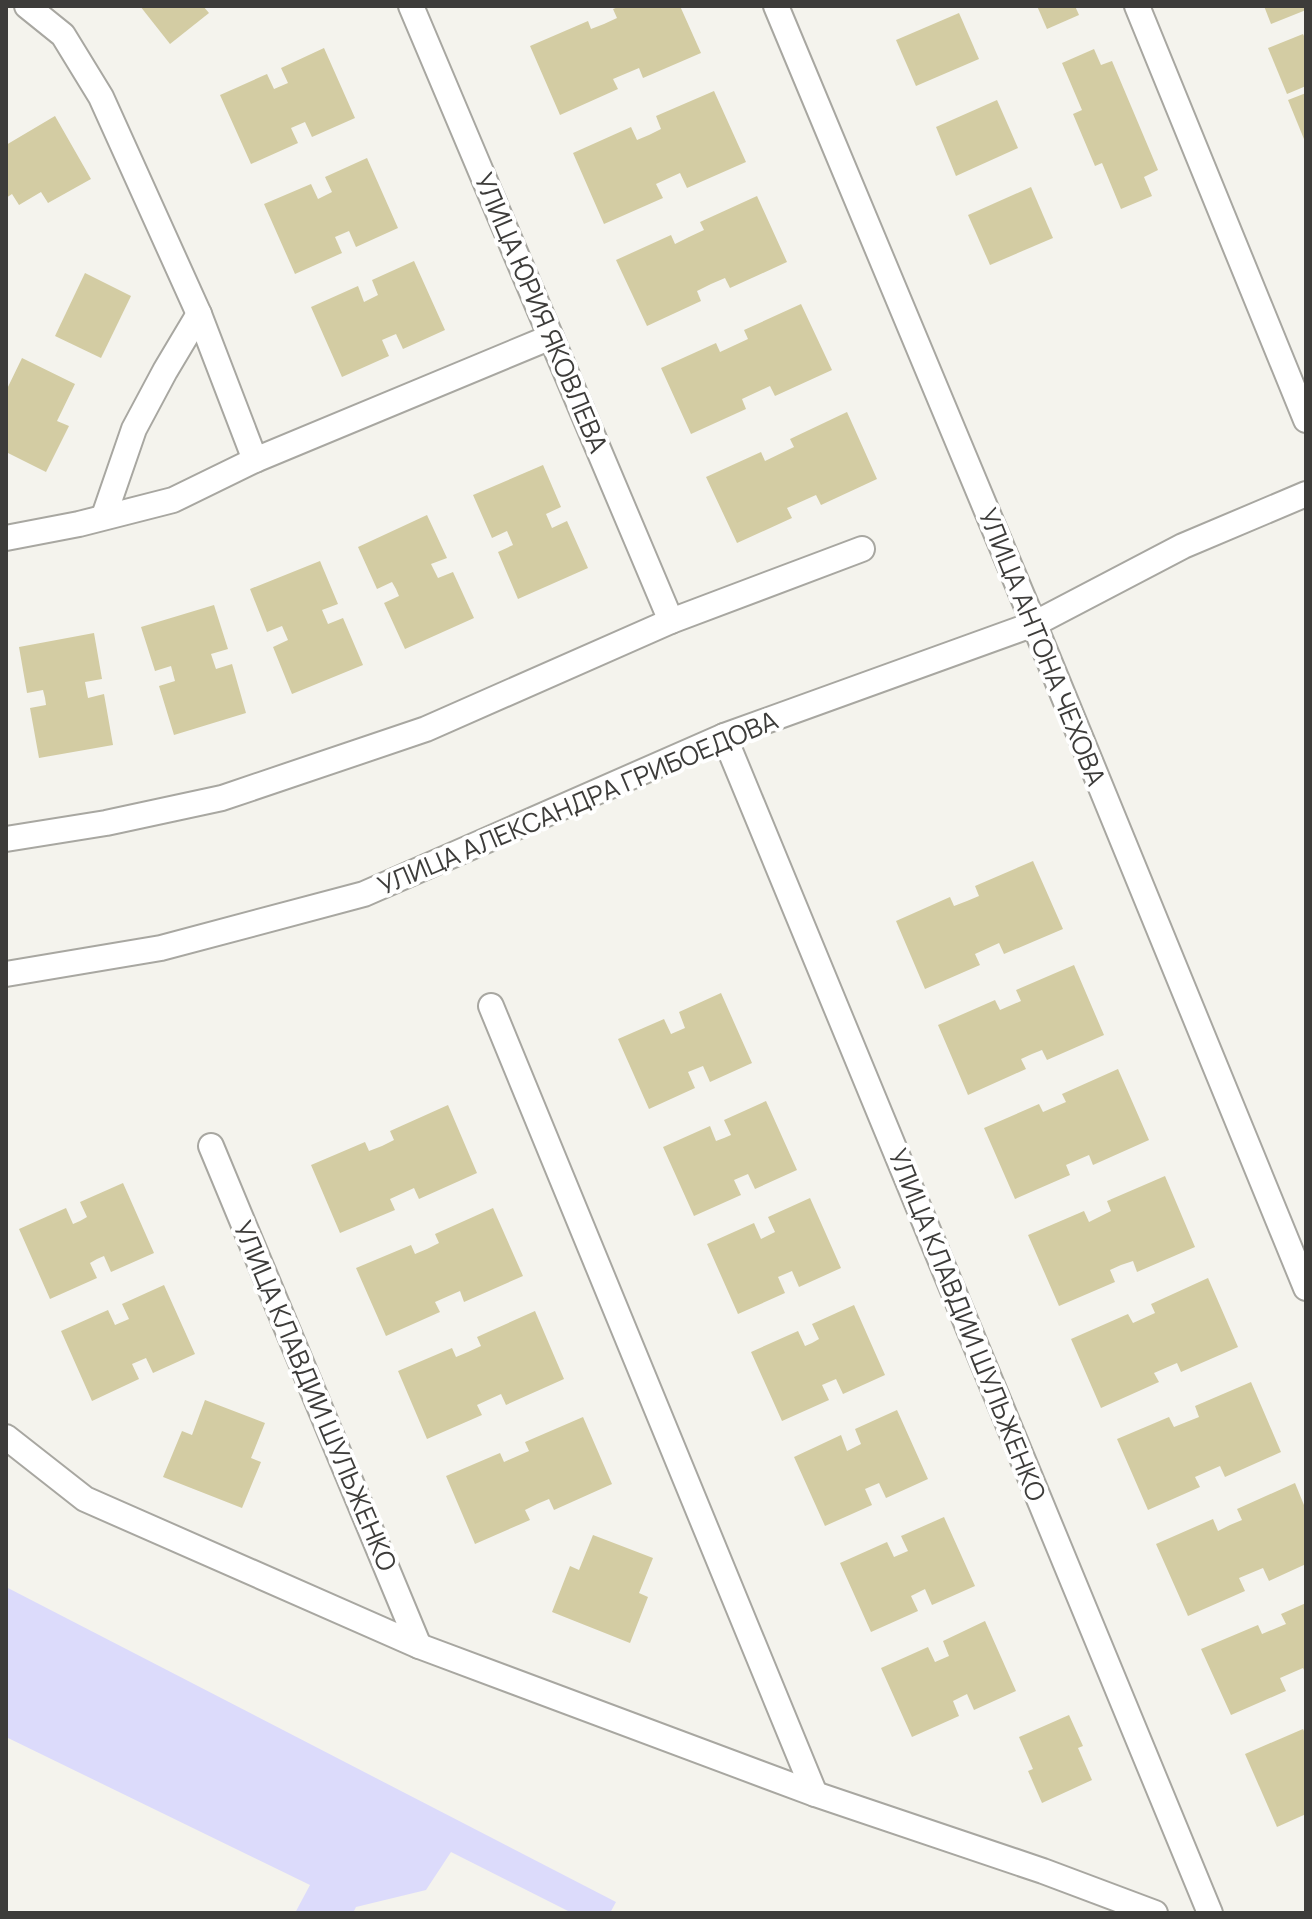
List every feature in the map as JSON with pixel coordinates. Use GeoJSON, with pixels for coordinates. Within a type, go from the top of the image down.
{"type":"FeatureCollection","features":[{"type":"Feature","properties":{"kind":"street"},"geometry":{"type":"LineString","coordinates":[[27,6],[63,35],[101,97],[199,314],[255,460]]}},
{"type":"Feature","properties":{"kind":"street","name":"УЛИЦА ЮРИЯ ЯКОВЛЕВА"},"geometry":{"type":"LineString","coordinates":[[411,6],[671,621]]}},
{"type":"Feature","properties":{"kind":"street","name":"УЛИЦА АНТОНА ЧЕХОВА"},"geometry":{"type":"LineString","coordinates":[[776,6],[1306,1288]]}},
{"type":"Feature","properties":{"kind":"street"},"geometry":{"type":"LineString","coordinates":[[1137,6],[1306,420]]}},
{"type":"Feature","properties":{"kind":"street"},"geometry":{"type":"LineString","coordinates":[[104,516],[134,429],[199,314]]}},
{"type":"Feature","properties":{"kind":"street"},"geometry":{"type":"LineString","coordinates":[[6,538],[79,524],[173,500],[255,460],[551,337]]}},
{"type":"Feature","properties":{"kind":"street","name":"УЛИЦА АЛЕКСАНДРА ГРИБОЕДОВА"},"geometry":{"type":"LineString","coordinates":[[6,974],[161,948],[364,894],[724,736],[1034,624],[1183,546],[1306,494]]}},
{"type":"Feature","properties":{"kind":"street"},"geometry":{"type":"LineString","coordinates":[[6,839],[106,823],[222,798],[426,729],[671,621],[862,549]]}},
{"type":"Feature","properties":{"kind":"street","name":"УЛИЦА КЛАВДИИ ШУЛЬЖЕНКО"},"geometry":{"type":"LineString","coordinates":[[724,736],[1210,1913]]}},
{"type":"Feature","properties":{"kind":"street"},"geometry":{"type":"LineString","coordinates":[[491,1006],[815,1794]]}},
{"type":"Feature","properties":{"kind":"street","name":"УЛИЦА КЛАВДИИ ШУЛЬЖЕНКО"},"geometry":{"type":"LineString","coordinates":[[211,1146],[419,1646]]}},
{"type":"Feature","properties":{"kind":"street"},"geometry":{"type":"LineString","coordinates":[[6,1437],[85,1499],[419,1646],[815,1794],[1043,1871],[1155,1913]]}},
{"type":"Feature","properties":{"kind":"shaded area"},"geometry":{"type":"Polygon","coordinates":[[[6,1587],[616,1902],[610,1913],[572,1913],[451,1852],[426,1890],[356,1907],[353,1913],[295,1913],[310,1885],[6,1737],[6,1587]]]}},
{"type":"Feature","properties":{"kind":"building"},"geometry":{"type":"Polygon","coordinates":[[[140,6],[203,6],[209,13],[170,44],[140,6]]]}},
{"type":"Feature","properties":{"kind":"building"},"geometry":{"type":"Polygon","coordinates":[[[621,6],[680,6],[701,53],[643,78],[639,68],[613,79],[618,89],[560,115],[530,46],[588,21],[591,29],[604,24],[617,18],[613,9],[621,6]]]}},
{"type":"Feature","properties":{"kind":"building"},"geometry":{"type":"Polygon","coordinates":[[[1037,6],[1075,6],[1079,15],[1047,29],[1037,6]]]}},
{"type":"Feature","properties":{"kind":"building"},"geometry":{"type":"Polygon","coordinates":[[[1264,6],[1305,6],[1306,10],[1271,24],[1264,6]]]}},
{"type":"Feature","properties":{"kind":"building"},"geometry":{"type":"Polygon","coordinates":[[[959,13],[979,59],[916,86],[896,40],[959,13]]]}},
{"type":"Feature","properties":{"kind":"building"},"geometry":{"type":"Polygon","coordinates":[[[1303,34],[1306,40],[1306,86],[1287,94],[1268,48],[1303,34]]]}},
{"type":"Feature","properties":{"kind":"building"},"geometry":{"type":"Polygon","coordinates":[[[324,48],[355,118],[312,137],[305,122],[291,128],[298,143],[251,164],[220,95],[267,74],[274,89],[288,83],[281,68],[324,48]]]}},
{"type":"Feature","properties":{"kind":"building"},"geometry":{"type":"Polygon","coordinates":[[[1094,49],[1101,65],[1112,61],[1158,170],[1144,177],[1152,196],[1121,209],[1102,163],[1095,166],[1073,114],[1082,110],[1062,63],[1094,49]]]}},
{"type":"Feature","properties":{"kind":"building"},"geometry":{"type":"Polygon","coordinates":[[[714,91],[746,162],[687,188],[680,173],[656,184],[663,198],[604,224],[573,153],[631,127],[637,140],[649,135],[661,129],[656,116],[714,91]]]}},
{"type":"Feature","properties":{"kind":"building"},"geometry":{"type":"Polygon","coordinates":[[[1306,93],[1306,144],[1288,100],[1306,93]]]}},
{"type":"Feature","properties":{"kind":"building"},"geometry":{"type":"Polygon","coordinates":[[[997,100],[1018,148],[956,176],[936,127],[997,100]]]}},
{"type":"Feature","properties":{"kind":"building"},"geometry":{"type":"Polygon","coordinates":[[[55,116],[91,179],[48,203],[41,192],[19,205],[12,194],[6,198],[6,145],[55,116]]]}},
{"type":"Feature","properties":{"kind":"building"},"geometry":{"type":"Polygon","coordinates":[[[367,158],[398,228],[356,247],[349,231],[335,237],[342,253],[295,274],[264,204],[311,184],[318,199],[332,192],[325,177],[367,158]]]}},
{"type":"Feature","properties":{"kind":"building"},"geometry":{"type":"Polygon","coordinates":[[[1031,187],[1053,238],[990,265],[968,215],[1031,187]]]}},
{"type":"Feature","properties":{"kind":"building"},"geometry":{"type":"Polygon","coordinates":[[[757,196],[787,262],[730,288],[725,278],[711,284],[697,291],[701,301],[647,326],[616,260],[671,235],[675,244],[704,230],[700,222],[757,196]]]}},
{"type":"Feature","properties":{"kind":"building"},"geometry":{"type":"Polygon","coordinates":[[[414,261],[445,330],[403,349],[396,334],[382,340],[389,356],[342,377],[311,307],[358,286],[364,302],[378,295],[372,280],[414,261]]]}},
{"type":"Feature","properties":{"kind":"building"},"geometry":{"type":"Polygon","coordinates":[[[85,273],[131,296],[101,358],[55,336],[85,273]]]}},
{"type":"Feature","properties":{"kind":"building"},"geometry":{"type":"Polygon","coordinates":[[[801,304],[832,370],[775,396],[770,386],[742,399],[746,409],[691,434],[661,368],[716,343],[720,352],[748,339],[744,330],[801,304]]]}},
{"type":"Feature","properties":{"kind":"building"},"geometry":{"type":"Polygon","coordinates":[[[22,358],[75,384],[57,421],[69,426],[46,472],[6,452],[6,391],[22,358]]]}},
{"type":"Feature","properties":{"kind":"building"},"geometry":{"type":"Polygon","coordinates":[[[847,412],[877,479],[821,505],[816,495],[787,508],[792,518],[737,543],[706,477],[761,452],[765,461],[794,447],[790,439],[847,412]]]}},
{"type":"Feature","properties":{"kind":"building"},"geometry":{"type":"Polygon","coordinates":[[[543,465],[561,507],[546,514],[552,528],[567,521],[588,568],[518,599],[498,552],[513,545],[507,531],[492,538],[473,495],[543,465]]]}},
{"type":"Feature","properties":{"kind":"building"},"geometry":{"type":"Polygon","coordinates":[[[427,515],[447,558],[431,564],[438,578],[453,572],[474,618],[405,649],[384,603],[399,596],[396,589],[392,582],[377,589],[358,547],[427,515]]]}},
{"type":"Feature","properties":{"kind":"building"},"geometry":{"type":"Polygon","coordinates":[[[320,561],[338,604],[322,610],[328,624],[343,618],[363,665],[292,694],[273,647],[288,640],[282,626],[267,632],[250,589],[320,561]]]}},
{"type":"Feature","properties":{"kind":"building"},"geometry":{"type":"Polygon","coordinates":[[[214,605],[228,649],[211,654],[216,669],[232,664],[246,713],[174,735],[159,686],[175,681],[171,666],[155,671],[141,627],[214,605]]]}},
{"type":"Feature","properties":{"kind":"building"},"geometry":{"type":"Polygon","coordinates":[[[94,633],[102,679],[85,682],[88,698],[104,694],[113,745],[39,758],[30,708],[46,705],[45,698],[43,690],[27,693],[19,647],[94,633]]]}},
{"type":"Feature","properties":{"kind":"building"},"geometry":{"type":"Polygon","coordinates":[[[1033,861],[1063,929],[1004,954],[999,943],[975,954],[980,965],[925,989],[896,921],[950,897],[954,906],[979,896],[975,886],[1033,861]]]}},
{"type":"Feature","properties":{"kind":"building"},"geometry":{"type":"Polygon","coordinates":[[[1074,965],[1104,1035],[1047,1060],[1042,1050],[1032,1054],[1021,1059],[1026,1069],[968,1095],[938,1025],[995,1000],[1000,1010],[1021,1001],[1016,990],[1074,965]]]}},
{"type":"Feature","properties":{"kind":"building"},"geometry":{"type":"Polygon","coordinates":[[[721,993],[752,1063],[710,1082],[703,1066],[688,1072],[695,1088],[649,1109],[618,1039],[664,1019],[671,1034],[685,1028],[679,1012],[721,993]]]}},
{"type":"Feature","properties":{"kind":"building"},"geometry":{"type":"Polygon","coordinates":[[[1118,1069],[1149,1140],[1093,1165],[1089,1155],[1066,1165],[1070,1175],[1015,1199],[984,1128],[1039,1104],[1043,1112],[1066,1102],[1062,1094],[1118,1069]]]}},
{"type":"Feature","properties":{"kind":"building"},"geometry":{"type":"Polygon","coordinates":[[[766,1101],[797,1170],[755,1189],[748,1174],[734,1180],[741,1195],[694,1216],[663,1147],[710,1126],[716,1141],[731,1135],[724,1120],[766,1101]]]}},
{"type":"Feature","properties":{"kind":"building"},"geometry":{"type":"Polygon","coordinates":[[[448,1105],[477,1173],[419,1199],[414,1188],[390,1199],[395,1210],[340,1233],[311,1165],[365,1142],[369,1151],[382,1146],[394,1140],[390,1131],[448,1105]]]}},
{"type":"Feature","properties":{"kind":"building"},"geometry":{"type":"Polygon","coordinates":[[[1165,1176],[1195,1247],[1137,1272],[1133,1261],[1121,1265],[1110,1270],[1115,1282],[1059,1306],[1028,1235],[1084,1211],[1089,1222],[1111,1211],[1107,1201],[1165,1176]]]}},
{"type":"Feature","properties":{"kind":"building"},"geometry":{"type":"Polygon","coordinates":[[[123,1183],[154,1253],[111,1272],[104,1256],[97,1259],[90,1263],[97,1278],[50,1299],[19,1229],[66,1208],[73,1224],[80,1221],[87,1217],[80,1202],[123,1183]]]}},
{"type":"Feature","properties":{"kind":"building"},"geometry":{"type":"Polygon","coordinates":[[[810,1198],[841,1268],[799,1287],[792,1271],[778,1277],[785,1293],[738,1314],[707,1244],[754,1223],[761,1239],[775,1232],[768,1217],[810,1198]]]}},
{"type":"Feature","properties":{"kind":"building"},"geometry":{"type":"Polygon","coordinates":[[[493,1208],[523,1276],[464,1302],[460,1291],[435,1302],[440,1312],[386,1336],[356,1268],[411,1245],[415,1254],[427,1249],[439,1243],[435,1234],[493,1208]]]}},
{"type":"Feature","properties":{"kind":"building"},"geometry":{"type":"Polygon","coordinates":[[[1208,1278],[1238,1347],[1181,1372],[1177,1363],[1154,1373],[1159,1382],[1101,1408],[1071,1339],[1128,1314],[1133,1323],[1155,1313],[1151,1304],[1208,1278]]]}},
{"type":"Feature","properties":{"kind":"building"},"geometry":{"type":"Polygon","coordinates":[[[164,1285],[195,1354],[153,1373],[146,1358],[132,1364],[139,1379],[92,1401],[61,1331],[108,1310],[115,1325],[129,1319],[122,1304],[164,1285]]]}},
{"type":"Feature","properties":{"kind":"building"},"geometry":{"type":"Polygon","coordinates":[[[854,1305],[885,1375],[843,1394],[836,1379],[822,1385],[829,1400],[782,1421],[751,1352],[798,1331],[805,1346],[812,1343],[819,1339],[812,1324],[854,1305]]]}},
{"type":"Feature","properties":{"kind":"building"},"geometry":{"type":"Polygon","coordinates":[[[535,1311],[564,1379],[506,1405],[501,1394],[477,1405],[482,1415],[427,1439],[398,1371],[452,1348],[456,1357],[468,1352],[481,1346],[477,1337],[535,1311]]]}},
{"type":"Feature","properties":{"kind":"building"},"geometry":{"type":"Polygon","coordinates":[[[1251,1382],[1281,1452],[1225,1477],[1220,1466],[1195,1477],[1200,1487],[1148,1510],[1117,1439],[1169,1417],[1174,1427],[1199,1417],[1195,1406],[1251,1382]]]}},
{"type":"Feature","properties":{"kind":"building"},"geometry":{"type":"Polygon","coordinates":[[[205,1400],[265,1423],[251,1458],[261,1462],[242,1508],[163,1477],[182,1431],[192,1435],[205,1400]]]}},
{"type":"Feature","properties":{"kind":"building"},"geometry":{"type":"Polygon","coordinates":[[[897,1410],[928,1479],[886,1498],[879,1483],[865,1489],[872,1505],[825,1526],[794,1457],[841,1435],[847,1451],[861,1444],[855,1429],[897,1410]]]}},
{"type":"Feature","properties":{"kind":"building"},"geometry":{"type":"Polygon","coordinates":[[[583,1417],[612,1484],[554,1510],[549,1499],[537,1504],[525,1510],[530,1520],[475,1544],[446,1476],[500,1453],[504,1462],[529,1451],[525,1442],[583,1417]]]}},
{"type":"Feature","properties":{"kind":"building"},"geometry":{"type":"Polygon","coordinates":[[[1295,1483],[1306,1510],[1306,1564],[1269,1581],[1263,1568],[1239,1578],[1245,1591],[1188,1616],[1156,1544],[1213,1519],[1218,1531],[1242,1520],[1237,1509],[1295,1483]]]}},
{"type":"Feature","properties":{"kind":"building"},"geometry":{"type":"Polygon","coordinates":[[[944,1517],[975,1586],[932,1605],[925,1589],[911,1596],[918,1611],[871,1632],[840,1563],[887,1542],[894,1557],[908,1551],[901,1536],[944,1517]]]}},
{"type":"Feature","properties":{"kind":"building"},"geometry":{"type":"Polygon","coordinates":[[[593,1535],[653,1558],[639,1593],[648,1597],[630,1643],[552,1612],[570,1566],[579,1570],[593,1535]]]}},
{"type":"Feature","properties":{"kind":"building"},"geometry":{"type":"Polygon","coordinates":[[[1306,1603],[1306,1674],[1303,1668],[1280,1678],[1286,1691],[1231,1715],[1201,1649],[1258,1625],[1262,1634],[1286,1624],[1281,1614],[1306,1603]]]}},
{"type":"Feature","properties":{"kind":"building"},"geometry":{"type":"Polygon","coordinates":[[[985,1621],[1016,1691],[974,1710],[967,1694],[953,1701],[959,1716],[912,1737],[881,1668],[928,1647],[935,1662],[949,1656],[943,1641],[985,1621]]]}},
{"type":"Feature","properties":{"kind":"building"},"geometry":{"type":"Polygon","coordinates":[[[1069,1715],[1083,1746],[1078,1748],[1092,1780],[1042,1803],[1028,1771],[1033,1769],[1019,1737],[1069,1715]]]}},
{"type":"Feature","properties":{"kind":"building"},"geometry":{"type":"Polygon","coordinates":[[[1303,1729],[1306,1735],[1306,1814],[1277,1827],[1245,1754],[1303,1729]]]}}]}
